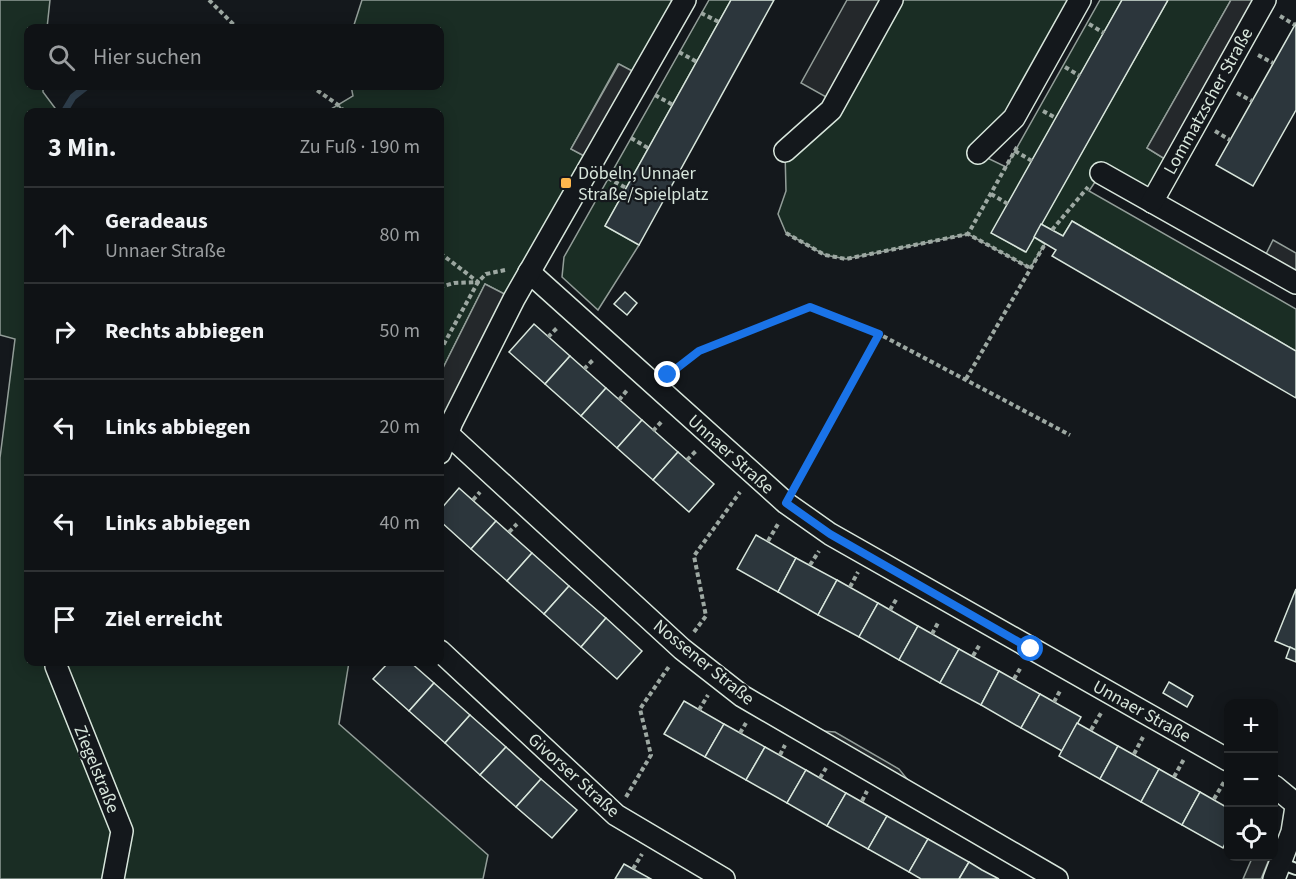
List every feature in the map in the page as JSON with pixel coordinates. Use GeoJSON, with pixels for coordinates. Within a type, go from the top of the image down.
{"type":"FeatureCollection","features":[{"type":"Feature","properties":{"kind":"street"},"geometry":{"type":"LineString","coordinates":[[785,151],[831,110],[892,0]]}},
{"type":"Feature","properties":{"kind":"street","name":"Lommatzscher Straße"},"geometry":{"type":"LineString","coordinates":[[1152,202],[1265,0]]}},
{"type":"Feature","properties":{"kind":"street"},"geometry":{"type":"LineString","coordinates":[[444,444],[482,360],[529,272],[693,6]]}},
{"type":"Feature","properties":{"kind":"street"},"geometry":{"type":"LineString","coordinates":[[978,153],[1014,118],[1086,8]]}},
{"type":"Feature","properties":{"kind":"street"},"geometry":{"type":"LineString","coordinates":[[1101,173],[1296,284]]}},
{"type":"Feature","properties":{"kind":"street","name":"Unnaer Straße"},"geometry":{"type":"LineString","coordinates":[[529,272],[786,503],[830,534],[1224,758]]}},
{"type":"Feature","properties":{"kind":"street","name":"Nossener Straße"},"geometry":{"type":"LineString","coordinates":[[444,444],[682,649],[742,696],[1057,879]]}},
{"type":"Feature","properties":{"kind":"street","name":"Givorser Straße"},"geometry":{"type":"LineString","coordinates":[[444,655],[616,815],[724,879]]}},
{"type":"Feature","properties":{"kind":"street","name":"Ziegelstraße"},"geometry":{"type":"LineString","coordinates":[[56,666],[122,831],[113,879]]}},
{"type":"Feature","properties":{"kind":"street"},"geometry":{"type":"LineString","coordinates":[[1278,789],[1296,805],[1293,832],[1283,870]]}},
{"type":"Feature","properties":{"kind":"path"},"geometry":{"type":"LineString","coordinates":[[209,0],[233,24]]}},
{"type":"Feature","properties":{"kind":"path"},"geometry":{"type":"LineString","coordinates":[[693,6],[705,6]]}},
{"type":"Feature","properties":{"kind":"path"},"geometry":{"type":"LineString","coordinates":[[693,6],[719,22]]}},
{"type":"Feature","properties":{"kind":"path"},"geometry":{"type":"LineString","coordinates":[[693,6],[696,23]]}},
{"type":"Feature","properties":{"kind":"path"},"geometry":{"type":"LineString","coordinates":[[1082,32],[1087,23],[1086,8]]}},
{"type":"Feature","properties":{"kind":"path"},"geometry":{"type":"LineString","coordinates":[[1087,23],[1104,33]]}},
{"type":"Feature","properties":{"kind":"path"},"geometry":{"type":"LineString","coordinates":[[674,61],[685,43]]}},
{"type":"Feature","properties":{"kind":"path"},"geometry":{"type":"LineString","coordinates":[[679,52],[697,62]]}},
{"type":"Feature","properties":{"kind":"path"},"geometry":{"type":"LineString","coordinates":[[1058,75],[1068,58]]}},
{"type":"Feature","properties":{"kind":"path"},"geometry":{"type":"LineString","coordinates":[[1063,66],[1080,76]]}},
{"type":"Feature","properties":{"kind":"path"},"geometry":{"type":"LineString","coordinates":[[650,104],[660,87]]}},
{"type":"Feature","properties":{"kind":"path"},"geometry":{"type":"LineString","coordinates":[[317,90],[340,107]]}},
{"type":"Feature","properties":{"kind":"path"},"geometry":{"type":"LineString","coordinates":[[655,95],[672,105]]}},
{"type":"Feature","properties":{"kind":"path"},"geometry":{"type":"LineString","coordinates":[[1039,109],[1056,118]]}},
{"type":"Feature","properties":{"kind":"path"},"geometry":{"type":"LineString","coordinates":[[635,130],[631,138],[648,148]]}},
{"type":"Feature","properties":{"kind":"path"},"geometry":{"type":"LineString","coordinates":[[968,234],[1020,143]]}},
{"type":"Feature","properties":{"kind":"path"},"geometry":{"type":"LineString","coordinates":[[1015,151],[1032,161]]}},
{"type":"Feature","properties":{"kind":"path"},"geometry":{"type":"LineString","coordinates":[[603,188],[614,168]]}},
{"type":"Feature","properties":{"kind":"path"},"geometry":{"type":"LineString","coordinates":[[1052,230],[1101,173]]}},
{"type":"Feature","properties":{"kind":"path"},"geometry":{"type":"LineString","coordinates":[[608,178],[626,188]]}},
{"type":"Feature","properties":{"kind":"path"},"geometry":{"type":"LineString","coordinates":[[991,194],[1008,204]]}},
{"type":"Feature","properties":{"kind":"path"},"geometry":{"type":"LineString","coordinates":[[786,233],[825,255],[846,259],[870,256],[968,234],[1030,268]]}},
{"type":"Feature","properties":{"kind":"path"},"geometry":{"type":"LineString","coordinates":[[966,379],[1045,244]]}},
{"type":"Feature","properties":{"kind":"path"},"geometry":{"type":"LineString","coordinates":[[444,257],[478,282]]}},
{"type":"Feature","properties":{"kind":"path"},"geometry":{"type":"LineString","coordinates":[[444,344],[478,282],[486,274],[511,268],[529,272]]}},
{"type":"Feature","properties":{"kind":"path"},"geometry":{"type":"LineString","coordinates":[[444,286],[478,282]]}},
{"type":"Feature","properties":{"kind":"path"},"geometry":{"type":"LineString","coordinates":[[668,375],[699,351],[810,307],[879,334],[1070,435]]}},
{"type":"Feature","properties":{"kind":"path"},"geometry":{"type":"LineString","coordinates":[[786,503],[879,334]]}},
{"type":"Feature","properties":{"kind":"path"},"geometry":{"type":"LineString","coordinates":[[706,616],[694,556],[753,474]]}},
{"type":"Feature","properties":{"kind":"path"},"geometry":{"type":"LineString","coordinates":[[627,795],[651,755],[640,709],[682,649]]}},
{"type":"Feature","properties":{"kind":"path"},"geometry":{"type":"LineString","coordinates":[[1214,799],[1224,780]]}},
{"type":"Feature","properties":{"kind":"green space"},"geometry":{"type":"Polygon","coordinates":[[[0,0],[50,0],[47,24],[24,24],[24,90],[43,90],[55,108],[24,108],[24,666],[348,666],[339,724],[488,855],[483,879],[0,879],[0,458],[15,339],[0,335],[0,0]]]}},
{"type":"Feature","properties":{"kind":"green space"},"geometry":{"type":"Polygon","coordinates":[[[362,0],[670,0],[675,3],[636,73],[618,64],[571,149],[588,158],[506,295],[485,284],[444,366],[444,108],[333,108],[353,96],[352,90],[444,90],[444,24],[354,24],[362,0]]]}},
{"type":"Feature","properties":{"kind":"green space"},"geometry":{"type":"Polygon","coordinates":[[[709,0],[731,0],[605,226],[639,245],[598,310],[562,277],[564,257],[709,0]]]}},
{"type":"Feature","properties":{"kind":"green space"},"geometry":{"type":"Polygon","coordinates":[[[892,0],[1080,0],[979,154],[1006,167],[1100,0],[1122,0],[992,233],[1025,252],[1034,237],[1045,244],[1030,268],[968,234],[846,259],[825,255],[786,233],[778,214],[786,191],[785,151],[831,110],[892,0]]]}},
{"type":"Feature","properties":{"kind":"green space"},"geometry":{"type":"Polygon","coordinates":[[[1168,0],[1231,0],[1147,148],[1173,164],[1152,202],[1101,173],[1089,191],[1296,309],[1296,351],[1072,221],[1063,236],[1041,224],[1168,0]]]}},
{"type":"Feature","properties":{"kind":"shaded area"},"geometry":{"type":"Polygon","coordinates":[[[847,0],[892,0],[835,102],[801,83],[847,0]]]}},
{"type":"Feature","properties":{"kind":"shaded area"},"geometry":{"type":"Polygon","coordinates":[[[1231,0],[1265,0],[1173,164],[1147,148],[1231,0]]]}},
{"type":"Feature","properties":{"kind":"shaded area"},"geometry":{"type":"Polygon","coordinates":[[[619,64],[636,73],[588,158],[571,149],[619,64]]]}},
{"type":"Feature","properties":{"kind":"shaded area"},"geometry":{"type":"Polygon","coordinates":[[[1273,240],[1296,253],[1296,276],[1264,258],[1273,240]]]}},
{"type":"Feature","properties":{"kind":"shaded area"},"geometry":{"type":"Polygon","coordinates":[[[485,284],[514,299],[452,422],[444,419],[444,366],[485,284]]]}},
{"type":"Feature","properties":{"kind":"shaded area"},"geometry":{"type":"Polygon","coordinates":[[[808,730],[835,732],[899,769],[916,790],[808,730]]]}},
{"type":"Feature","properties":{"kind":"shaded area"},"geometry":{"type":"Polygon","coordinates":[[[1251,861],[1268,861],[1261,879],[1243,879],[1251,861]]]}},
{"type":"Feature","properties":{"kind":"building"},"geometry":{"type":"Polygon","coordinates":[[[731,0],[774,0],[639,245],[605,226],[731,0]]]}},
{"type":"Feature","properties":{"kind":"building"},"geometry":{"type":"Polygon","coordinates":[[[1122,0],[1168,0],[1026,252],[991,233],[1122,0]]]}},
{"type":"Feature","properties":{"kind":"building"},"geometry":{"type":"Polygon","coordinates":[[[1296,23],[1296,110],[1253,186],[1216,165],[1296,23]]]}},
{"type":"Feature","properties":{"kind":"building"},"geometry":{"type":"Polygon","coordinates":[[[1072,221],[1296,351],[1296,398],[1052,256],[1056,250],[1034,237],[1041,224],[1063,236],[1072,221]]]}},
{"type":"Feature","properties":{"kind":"building"},"geometry":{"type":"Polygon","coordinates":[[[625,292],[637,303],[627,315],[614,304],[625,292]]]}},
{"type":"Feature","properties":{"kind":"building"},"geometry":{"type":"Polygon","coordinates":[[[534,324],[570,356],[545,384],[509,352],[534,324]]]}},
{"type":"Feature","properties":{"kind":"building"},"geometry":{"type":"Polygon","coordinates":[[[570,356],[606,388],[581,416],[545,384],[570,356]]]}},
{"type":"Feature","properties":{"kind":"building"},"geometry":{"type":"Polygon","coordinates":[[[606,388],[642,420],[617,448],[581,416],[606,388]]]}},
{"type":"Feature","properties":{"kind":"building"},"geometry":{"type":"Polygon","coordinates":[[[642,420],[678,452],[653,480],[617,448],[642,420]]]}},
{"type":"Feature","properties":{"kind":"building"},"geometry":{"type":"Polygon","coordinates":[[[678,452],[714,484],[689,512],[653,480],[678,452]]]}},
{"type":"Feature","properties":{"kind":"building"},"geometry":{"type":"Polygon","coordinates":[[[459,488],[496,521],[471,549],[444,525],[444,505],[459,488]]]}},
{"type":"Feature","properties":{"kind":"building"},"geometry":{"type":"Polygon","coordinates":[[[496,521],[532,553],[507,581],[471,549],[496,521]]]}},
{"type":"Feature","properties":{"kind":"building"},"geometry":{"type":"Polygon","coordinates":[[[756,535],[796,558],[778,592],[737,569],[756,535]]]}},
{"type":"Feature","properties":{"kind":"building"},"geometry":{"type":"Polygon","coordinates":[[[532,553],[569,586],[544,614],[507,581],[532,553]]]}},
{"type":"Feature","properties":{"kind":"building"},"geometry":{"type":"Polygon","coordinates":[[[796,558],[837,580],[818,615],[778,592],[796,558]]]}},
{"type":"Feature","properties":{"kind":"building"},"geometry":{"type":"Polygon","coordinates":[[[837,580],[878,603],[859,637],[818,615],[837,580]]]}},
{"type":"Feature","properties":{"kind":"building"},"geometry":{"type":"Polygon","coordinates":[[[569,586],[606,618],[581,647],[544,614],[569,586]]]}},
{"type":"Feature","properties":{"kind":"building"},"geometry":{"type":"Polygon","coordinates":[[[1296,589],[1296,650],[1275,641],[1296,589]]]}},
{"type":"Feature","properties":{"kind":"building"},"geometry":{"type":"Polygon","coordinates":[[[878,603],[918,626],[899,660],[859,637],[878,603]]]}},
{"type":"Feature","properties":{"kind":"building"},"geometry":{"type":"Polygon","coordinates":[[[606,618],[642,651],[617,679],[581,647],[606,618]]]}},
{"type":"Feature","properties":{"kind":"building"},"geometry":{"type":"Polygon","coordinates":[[[918,626],[959,649],[940,683],[899,660],[918,626]]]}},
{"type":"Feature","properties":{"kind":"building"},"geometry":{"type":"Polygon","coordinates":[[[1290,647],[1296,650],[1296,662],[1286,658],[1290,647]]]}},
{"type":"Feature","properties":{"kind":"building"},"geometry":{"type":"Polygon","coordinates":[[[959,649],[999,671],[981,705],[940,683],[959,649]]]}},
{"type":"Feature","properties":{"kind":"building"},"geometry":{"type":"Polygon","coordinates":[[[385,666],[415,666],[434,683],[409,711],[373,679],[385,666]]]}},
{"type":"Feature","properties":{"kind":"building"},"geometry":{"type":"Polygon","coordinates":[[[999,671],[1040,694],[1021,728],[981,705],[999,671]]]}},
{"type":"Feature","properties":{"kind":"building"},"geometry":{"type":"Polygon","coordinates":[[[1169,682],[1193,696],[1187,707],[1163,693],[1169,682]]]}},
{"type":"Feature","properties":{"kind":"building"},"geometry":{"type":"Polygon","coordinates":[[[434,683],[470,715],[445,743],[409,711],[434,683]]]}},
{"type":"Feature","properties":{"kind":"building"},"geometry":{"type":"Polygon","coordinates":[[[1040,694],[1081,717],[1062,751],[1021,728],[1040,694]]]}},
{"type":"Feature","properties":{"kind":"building"},"geometry":{"type":"Polygon","coordinates":[[[684,701],[724,724],[705,757],[664,734],[684,701]]]}},
{"type":"Feature","properties":{"kind":"building"},"geometry":{"type":"Polygon","coordinates":[[[470,715],[506,747],[480,775],[445,743],[470,715]]]}},
{"type":"Feature","properties":{"kind":"building"},"geometry":{"type":"Polygon","coordinates":[[[1077,723],[1118,746],[1100,779],[1059,756],[1077,723]]]}},
{"type":"Feature","properties":{"kind":"building"},"geometry":{"type":"Polygon","coordinates":[[[724,724],[765,747],[746,780],[705,757],[724,724]]]}},
{"type":"Feature","properties":{"kind":"building"},"geometry":{"type":"Polygon","coordinates":[[[1118,746],[1159,769],[1141,802],[1100,779],[1118,746]]]}},
{"type":"Feature","properties":{"kind":"building"},"geometry":{"type":"Polygon","coordinates":[[[506,747],[541,779],[516,807],[480,775],[506,747]]]}},
{"type":"Feature","properties":{"kind":"building"},"geometry":{"type":"Polygon","coordinates":[[[765,747],[806,770],[787,803],[746,780],[765,747]]]}},
{"type":"Feature","properties":{"kind":"building"},"geometry":{"type":"Polygon","coordinates":[[[1159,769],[1200,792],[1182,825],[1141,802],[1159,769]]]}},
{"type":"Feature","properties":{"kind":"building"},"geometry":{"type":"Polygon","coordinates":[[[806,770],[846,793],[827,826],[787,803],[806,770]]]}},
{"type":"Feature","properties":{"kind":"building"},"geometry":{"type":"Polygon","coordinates":[[[541,779],[577,810],[552,838],[516,807],[541,779]]]}},
{"type":"Feature","properties":{"kind":"building"},"geometry":{"type":"Polygon","coordinates":[[[1200,792],[1224,806],[1223,848],[1182,825],[1200,792]]]}},
{"type":"Feature","properties":{"kind":"building"},"geometry":{"type":"Polygon","coordinates":[[[846,793],[887,816],[868,849],[827,826],[846,793]]]}},
{"type":"Feature","properties":{"kind":"building"},"geometry":{"type":"Polygon","coordinates":[[[887,816],[928,839],[909,872],[868,849],[887,816]]]}},
{"type":"Feature","properties":{"kind":"building"},"geometry":{"type":"Polygon","coordinates":[[[928,839],[969,862],[959,879],[921,879],[909,872],[928,839]]]}},
{"type":"Feature","properties":{"kind":"building"},"geometry":{"type":"Polygon","coordinates":[[[969,862],[982,870],[999,879],[959,879],[969,862]]]}},
{"type":"Feature","properties":{"kind":"building"},"geometry":{"type":"Polygon","coordinates":[[[624,864],[651,879],[615,879],[624,864]]]}},
{"type":"Feature","properties":{"kind":"waterway"},"geometry":{"type":"LineString","coordinates":[[66,108],[73,97],[82,90]]}},
{"type":"Feature","properties":{"kind":"place","name":"Döbeln, Unnaer Straße/Spielplatz"},"geometry":{"type":"Point","coordinates":[566,183]}},
{"type":"Feature","properties":{"kind":"route"},"geometry":{"type":"LineString","coordinates":[[668,375],[699,351],[810,307],[879,334],[786,503],[830,534],[1031,649]]}}]}
